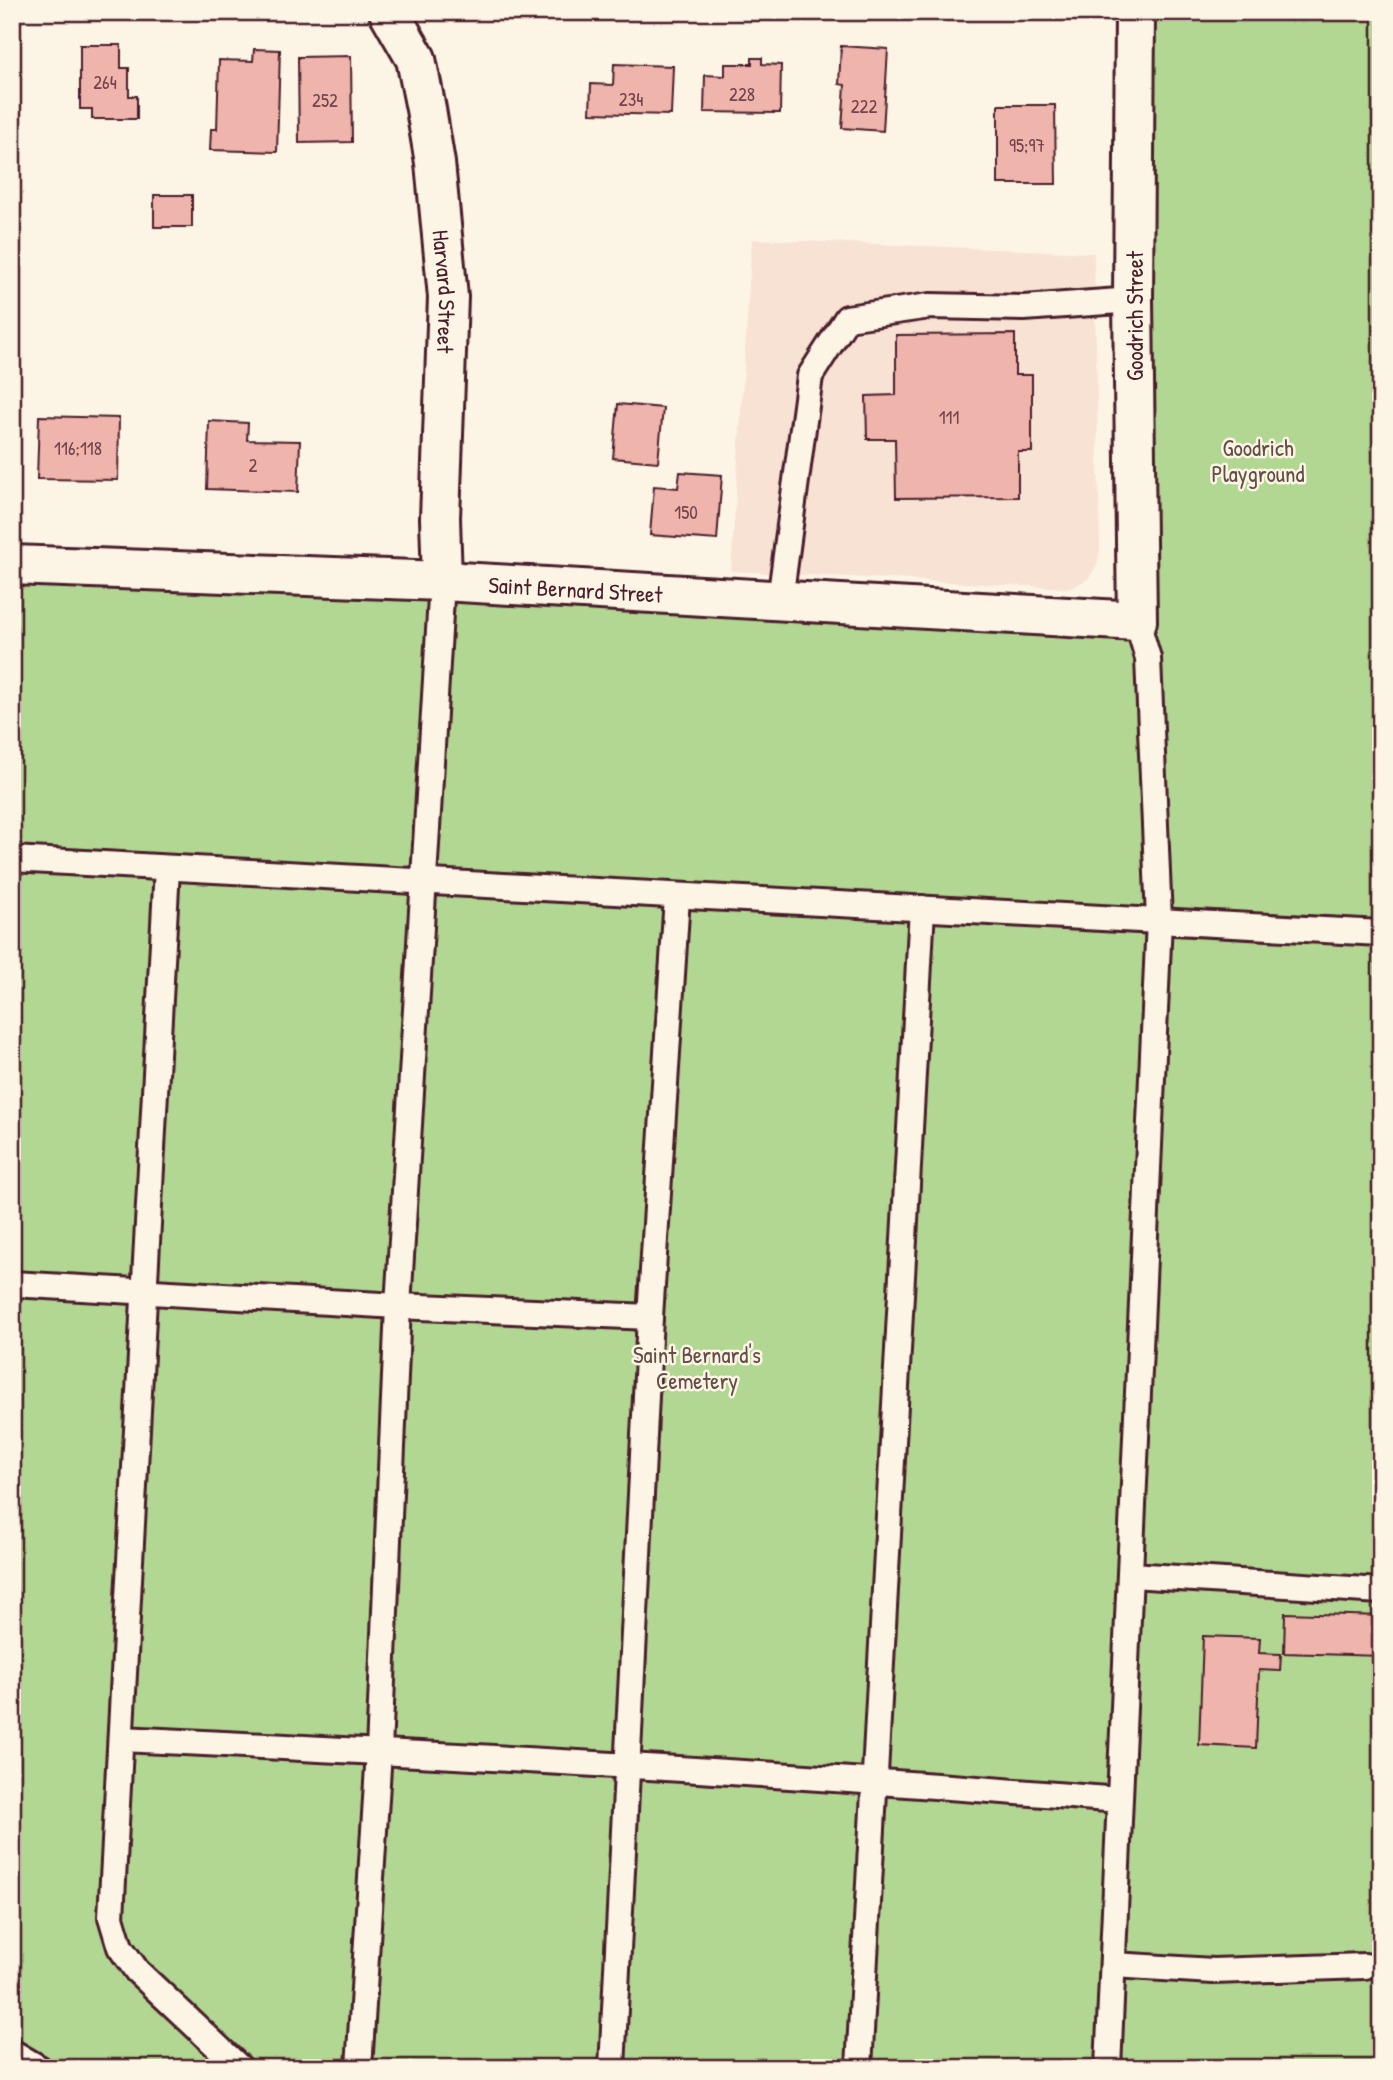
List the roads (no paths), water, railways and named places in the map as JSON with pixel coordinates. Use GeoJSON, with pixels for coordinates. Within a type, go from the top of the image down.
{"type":"FeatureCollection","features":[{"type":"Feature","properties":{"kind":"street","name":"Harvard Street"},"geometry":{"type":"LineString","coordinates":[[389,12],[416,59],[435,163],[448,297],[440,518],[442,580]]}},
{"type":"Feature","properties":{"kind":"street","name":"Goodrich Street"},"geometry":{"type":"LineString","coordinates":[[1135,12],[1133,300],[1137,621]]}},
{"type":"Feature","properties":{"kind":"street","name":"Saint Bernard Street"},"geometry":{"type":"LineString","coordinates":[[12,565],[442,580],[1137,621]]}},
{"type":"Feature","properties":{"kind":"lane"},"geometry":{"type":"LineString","coordinates":[[779,600],[810,376],[847,318],[929,306],[1024,308],[1133,300]]}},
{"type":"Feature","properties":{"kind":"lane"},"geometry":{"type":"LineString","coordinates":[[359,2068],[379,1751],[398,1306],[442,580]]}},
{"type":"Feature","properties":{"kind":"lane"},"geometry":{"type":"LineString","coordinates":[[1108,2068],[1160,920],[1148,658],[1137,621]]}},
{"type":"Feature","properties":{"kind":"lane"},"geometry":{"type":"LineString","coordinates":[[12,859],[1381,933]]}},
{"type":"Feature","properties":{"kind":"lane"},"geometry":{"type":"LineString","coordinates":[[167,868],[111,1917],[120,1947],[137,1971],[240,2068]]}},
{"type":"Feature","properties":{"kind":"lane"},"geometry":{"type":"LineString","coordinates":[[612,2068],[650,1317],[677,897]]}},
{"type":"Feature","properties":{"kind":"lane"},"geometry":{"type":"LineString","coordinates":[[859,2068],[922,908]]}},
{"type":"Feature","properties":{"kind":"lane"},"geometry":{"type":"LineString","coordinates":[[12,1284],[650,1317]]}},
{"type":"Feature","properties":{"kind":"lane"},"geometry":{"type":"LineString","coordinates":[[1131,1575],[1381,1591]]}},
{"type":"Feature","properties":{"kind":"lane"},"geometry":{"type":"LineString","coordinates":[[121,1739],[874,1780],[1119,1800]]}},
{"type":"Feature","properties":{"kind":"lane"},"geometry":{"type":"LineString","coordinates":[[1113,1965],[1213,1971],[1365,1966]]}},
{"type":"Feature","properties":{"kind":"lane"},"geometry":{"type":"LineString","coordinates":[[12,2052],[39,2068]]}},
{"type":"Feature","properties":{"kind":"park label","name":"Goodrich Playground"},"geometry":{"type":"Point","coordinates":[1258,460]}},
{"type":"Feature","properties":{"kind":"park label","name":"Saint Bernard's Cemetery"},"geometry":{"type":"Point","coordinates":[697,1367]}}]}
